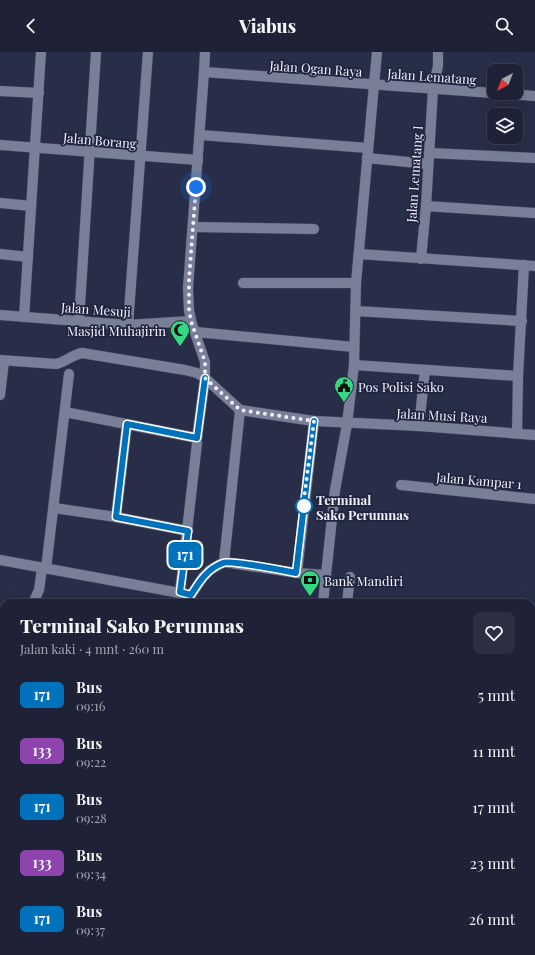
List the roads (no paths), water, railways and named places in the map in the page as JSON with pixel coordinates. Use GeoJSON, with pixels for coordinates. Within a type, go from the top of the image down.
{"type":"FeatureCollection","features":[{"type":"Feature","properties":{"kind":"street"},"geometry":{"type":"LineString","coordinates":[[24,317],[41,52]]}},
{"type":"Feature","properties":{"kind":"street"},"geometry":{"type":"LineString","coordinates":[[79,321],[96,52]]}},
{"type":"Feature","properties":{"kind":"street"},"geometry":{"type":"LineString","coordinates":[[128,325],[148,52]]}},
{"type":"Feature","properties":{"kind":"street"},"geometry":{"type":"LineString","coordinates":[[65,412],[197,438],[205,378],[205,362],[191,321],[188,288],[205,52]]}},
{"type":"Feature","properties":{"kind":"street"},"geometry":{"type":"LineString","coordinates":[[323,599],[335,490],[347,424],[354,365],[356,283],[377,52]]}},
{"type":"Feature","properties":{"kind":"street","name":"Jalan Lematang I"},"geometry":{"type":"LineString","coordinates":[[421,260],[426,206],[433,89],[438,66],[438,52]]}},
{"type":"Feature","properties":{"kind":"street","name":"Jalan Ogan Raya"},"geometry":{"type":"LineString","coordinates":[[204,72],[375,85]]}},
{"type":"Feature","properties":{"kind":"street","name":"Jalan Lematang"},"geometry":{"type":"LineString","coordinates":[[375,85],[535,96]]}},
{"type":"Feature","properties":{"kind":"street"},"geometry":{"type":"LineString","coordinates":[[0,91],[39,93]]}},
{"type":"Feature","properties":{"kind":"street"},"geometry":{"type":"LineString","coordinates":[[200,135],[368,148]]}},
{"type":"Feature","properties":{"kind":"street","name":"Jalan Borang"},"geometry":{"type":"LineString","coordinates":[[0,145],[141,157],[198,160]]}},
{"type":"Feature","properties":{"kind":"street"},"geometry":{"type":"LineString","coordinates":[[429,153],[535,158]]}},
{"type":"Feature","properties":{"kind":"street"},"geometry":{"type":"LineString","coordinates":[[367,158],[428,164]]}},
{"type":"Feature","properties":{"kind":"street"},"geometry":{"type":"LineString","coordinates":[[0,203],[31,206]]}},
{"type":"Feature","properties":{"kind":"street"},"geometry":{"type":"LineString","coordinates":[[426,206],[535,213]]}},
{"type":"Feature","properties":{"kind":"street"},"geometry":{"type":"LineString","coordinates":[[193,228],[314,229]]}},
{"type":"Feature","properties":{"kind":"street"},"geometry":{"type":"LineString","coordinates":[[0,254],[28,257]]}},
{"type":"Feature","properties":{"kind":"street"},"geometry":{"type":"LineString","coordinates":[[359,254],[421,260],[535,266]]}},
{"type":"Feature","properties":{"kind":"street"},"geometry":{"type":"LineString","coordinates":[[517,433],[518,376],[524,265]]}},
{"type":"Feature","properties":{"kind":"street"},"geometry":{"type":"LineString","coordinates":[[243,283],[356,283]]}},
{"type":"Feature","properties":{"kind":"street"},"geometry":{"type":"LineString","coordinates":[[356,311],[522,322]]}},
{"type":"Feature","properties":{"kind":"street","name":"Jalan Mesuji"},"geometry":{"type":"LineString","coordinates":[[0,315],[128,325],[191,321]]}},
{"type":"Feature","properties":{"kind":"street"},"geometry":{"type":"LineString","coordinates":[[196,332],[354,347]]}},
{"type":"Feature","properties":{"kind":"street"},"geometry":{"type":"LineString","coordinates":[[0,395],[2,361],[56,364],[76,354],[82,353],[185,370],[197,373],[205,378],[240,410],[224,562]]}},
{"type":"Feature","properties":{"kind":"street"},"geometry":{"type":"LineString","coordinates":[[354,365],[518,376]]}},
{"type":"Feature","properties":{"kind":"street"},"geometry":{"type":"LineString","coordinates":[[419,426],[425,370]]}},
{"type":"Feature","properties":{"kind":"street"},"geometry":{"type":"LineString","coordinates":[[35,599],[39,590],[44,569],[54,508],[69,374]]}},
{"type":"Feature","properties":{"kind":"street","name":"Jalan Musi Raya"},"geometry":{"type":"LineString","coordinates":[[240,410],[314,421],[347,424],[419,426],[535,435]]}},
{"type":"Feature","properties":{"kind":"street"},"geometry":{"type":"LineString","coordinates":[[296,573],[314,421]]}},
{"type":"Feature","properties":{"kind":"street"},"geometry":{"type":"LineString","coordinates":[[116,517],[127,424]]}},
{"type":"Feature","properties":{"kind":"street"},"geometry":{"type":"LineString","coordinates":[[180,592],[197,443]]}},
{"type":"Feature","properties":{"kind":"street","name":"Jalan Kampar 1"},"geometry":{"type":"LineString","coordinates":[[401,485],[535,499]]}},
{"type":"Feature","properties":{"kind":"street"},"geometry":{"type":"LineString","coordinates":[[54,508],[116,517],[188,531]]}},
{"type":"Feature","properties":{"kind":"street"},"geometry":{"type":"LineString","coordinates":[[0,560],[180,592],[192,599],[203,577],[210,570],[224,562],[296,573],[326,575]]}},
{"type":"Feature","properties":{"kind":"street"},"geometry":{"type":"LineString","coordinates":[[347,599],[350,577]]}},
{"type":"Feature","properties":{"kind":"place","name":"Masjid Muhajirin"},"geometry":{"type":"Point","coordinates":[180,347]}},
{"type":"Feature","properties":{"kind":"place","name":"Pos Polisi Sako"},"geometry":{"type":"Point","coordinates":[344,403]}},
{"type":"Feature","properties":{"kind":"place","name":"Terminal Sako Perumnas"},"geometry":{"type":"Point","coordinates":[304,506]}},
{"type":"Feature","properties":{"kind":"place","name":"Bank Mandiri"},"geometry":{"type":"Point","coordinates":[310,597]}}]}
